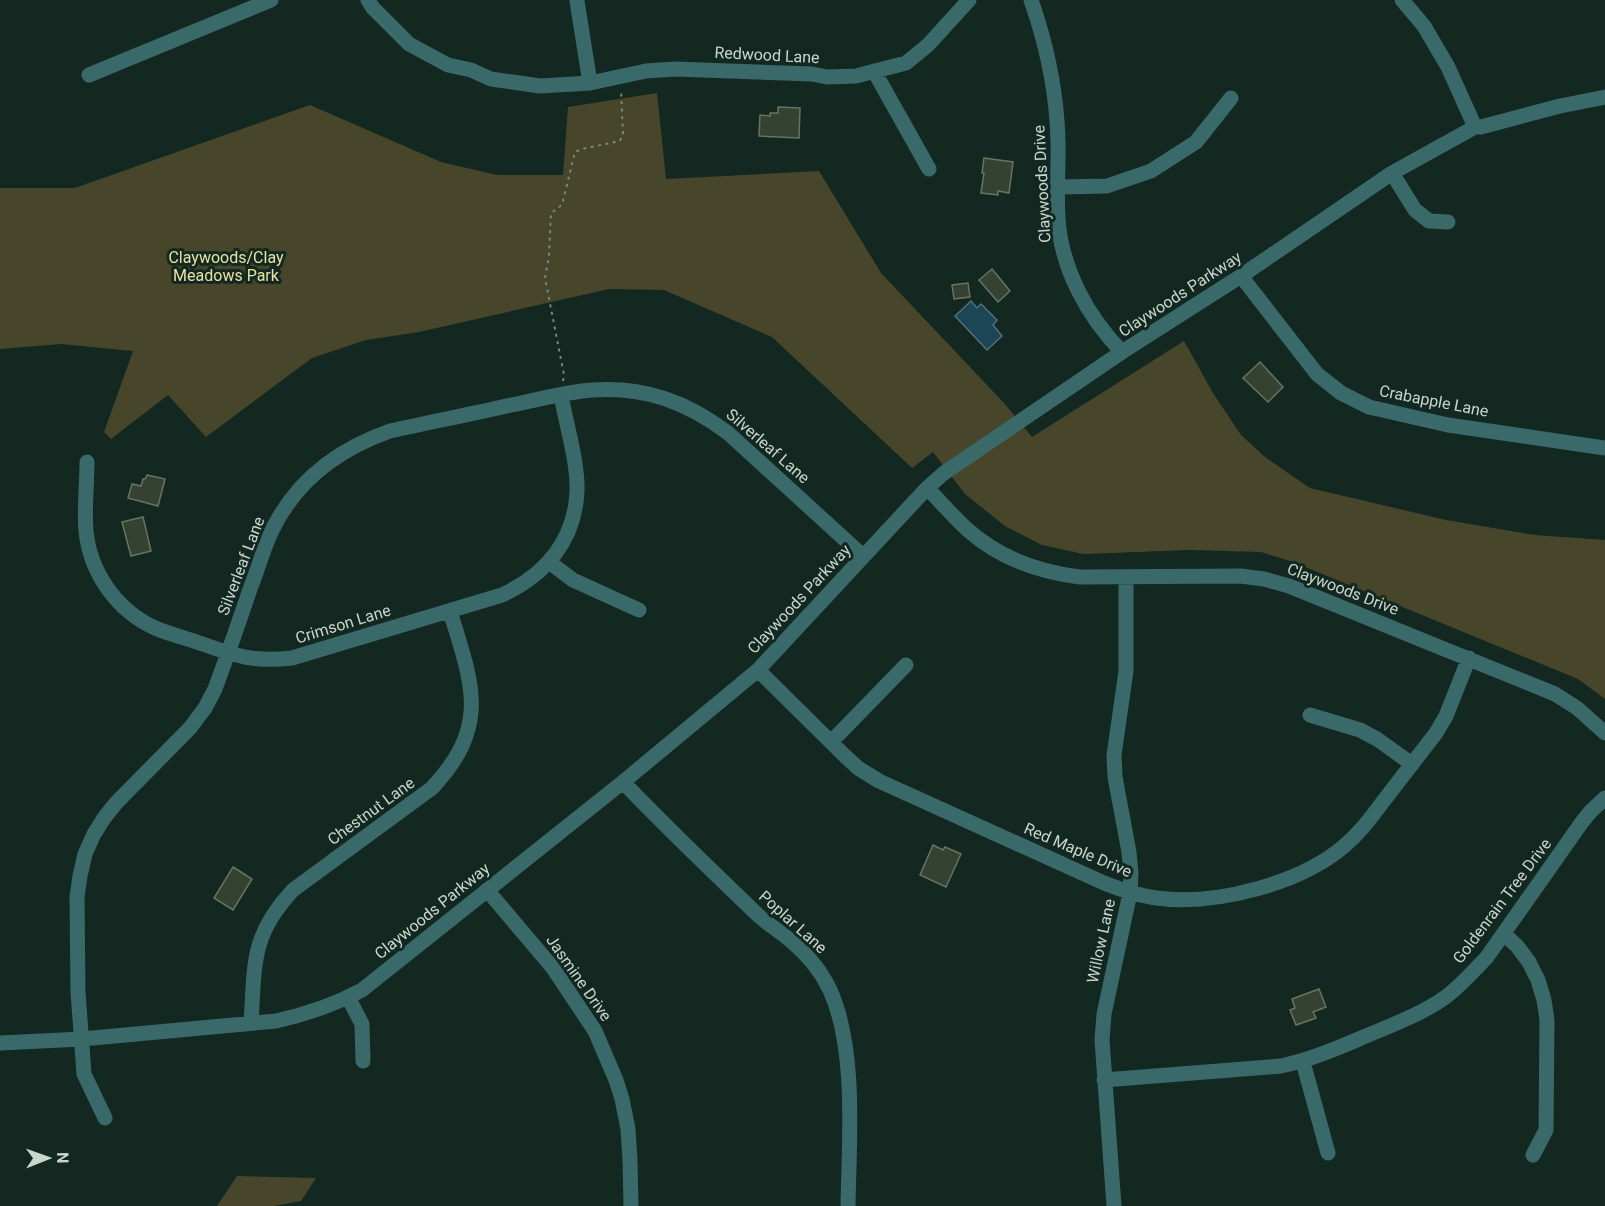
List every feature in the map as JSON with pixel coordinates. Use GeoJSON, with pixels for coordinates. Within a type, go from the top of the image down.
{"type":"FeatureCollection","features":[{"type":"Feature","properties":{"kind":"street"},"geometry":{"type":"LineString","coordinates":[[89,75],[271,0]]}},
{"type":"Feature","properties":{"kind":"street","name":"Redwood Lane"},"geometry":{"type":"LineString","coordinates":[[368,0],[409,44],[448,65],[471,70],[491,79],[540,86],[590,83],[646,71],[675,69],[812,74],[827,77],[856,76],[906,63],[933,40],[969,0]]}},
{"type":"Feature","properties":{"kind":"street","name":"Claywoods Drive"},"geometry":{"type":"LineString","coordinates":[[1031,0],[1044,36],[1053,78],[1058,123],[1058,215],[1062,246],[1078,290],[1095,319],[1122,352]]}},
{"type":"Feature","properties":{"kind":"street"},"geometry":{"type":"LineString","coordinates":[[1402,0],[1424,26],[1448,67],[1475,127]]}},
{"type":"Feature","properties":{"kind":"street"},"geometry":{"type":"LineString","coordinates":[[577,1],[590,83]]}},
{"type":"Feature","properties":{"kind":"street"},"geometry":{"type":"LineString","coordinates":[[874,71],[929,169]]}},
{"type":"Feature","properties":{"kind":"street","name":"Claywoods Parkway"},"geometry":{"type":"LineString","coordinates":[[0,1043],[82,1039],[276,1021],[334,1004],[362,990],[623,783],[758,670],[927,488],[944,473],[1392,173],[1475,127],[1605,97]]}},
{"type":"Feature","properties":{"kind":"street"},"geometry":{"type":"LineString","coordinates":[[1059,187],[1107,186],[1151,171],[1196,142],[1231,98]]}},
{"type":"Feature","properties":{"kind":"street"},"geometry":{"type":"LineString","coordinates":[[1392,173],[1415,210],[1429,221],[1448,222]]}},
{"type":"Feature","properties":{"kind":"street","name":"Crabapple Lane"},"geometry":{"type":"LineString","coordinates":[[1241,276],[1317,374],[1341,393],[1369,407],[1448,425],[1605,448]]}},
{"type":"Feature","properties":{"kind":"street","name":"Silverleaf Lane"},"geometry":{"type":"LineString","coordinates":[[105,1118],[84,1074],[78,992],[77,897],[86,854],[94,834],[116,803],[190,728],[205,708],[215,689],[268,538],[290,501],[304,483],[324,465],[345,450],[390,431],[590,390],[613,389],[651,394],[686,406],[710,419],[863,556]]}},
{"type":"Feature","properties":{"kind":"street","name":"Crimson Lane"},"geometry":{"type":"LineString","coordinates":[[87,462],[86,531],[90,551],[98,574],[121,605],[154,628],[228,653],[249,659],[292,658],[502,595],[535,576],[561,545],[575,509],[576,471],[561,395]]}},
{"type":"Feature","properties":{"kind":"street","name":"Claywoods Drive"},"geometry":{"type":"LineString","coordinates":[[927,488],[969,531],[1008,557],[1029,566],[1054,574],[1080,578],[1225,576],[1264,579],[1289,586],[1555,694],[1577,708],[1605,734]]}},
{"type":"Feature","properties":{"kind":"street"},"geometry":{"type":"LineString","coordinates":[[549,562],[573,580],[639,610]]}},
{"type":"Feature","properties":{"kind":"street","name":"Willow Lane"},"geometry":{"type":"LineString","coordinates":[[1114,1206],[1102,1040],[1104,1014],[1130,893],[1129,852],[1115,777],[1114,755],[1126,671],[1126,577]]}},
{"type":"Feature","properties":{"kind":"street","name":"Chestnut Lane"},"geometry":{"type":"LineString","coordinates":[[252,1023],[256,956],[261,936],[279,905],[293,890],[432,788],[448,772],[459,754],[471,719],[472,697],[470,677],[450,611]]}},
{"type":"Feature","properties":{"kind":"street","name":"Red Maple Drive"},"geometry":{"type":"LineString","coordinates":[[758,670],[858,768],[879,781],[1104,884],[1130,893],[1186,900],[1215,898],[1284,881],[1322,862],[1343,847],[1362,829],[1436,733],[1446,716],[1469,658]]}},
{"type":"Feature","properties":{"kind":"street"},"geometry":{"type":"LineString","coordinates":[[831,742],[906,665]]}},
{"type":"Feature","properties":{"kind":"street"},"geometry":{"type":"LineString","coordinates":[[1310,715],[1360,730],[1377,738],[1412,764]]}},
{"type":"Feature","properties":{"kind":"street","name":"Poplar Lane"},"geometry":{"type":"LineString","coordinates":[[623,783],[672,834],[768,924],[808,957],[830,990],[838,1013],[845,1047],[849,1084],[848,1206]]}},
{"type":"Feature","properties":{"kind":"street","name":"Goldenrain Tree Drive"},"geometry":{"type":"LineString","coordinates":[[1104,1080],[1281,1066],[1303,1062],[1423,1011],[1445,997],[1469,977],[1487,957],[1582,822],[1605,798]]}},
{"type":"Feature","properties":{"kind":"street","name":"Jasmine Drive"},"geometry":{"type":"LineString","coordinates":[[487,890],[553,968],[595,1031],[622,1099],[628,1129],[631,1206]]}},
{"type":"Feature","properties":{"kind":"street"},"geometry":{"type":"LineString","coordinates":[[1504,934],[1529,962],[1538,980],[1547,1020],[1546,1130],[1533,1155]]}},
{"type":"Feature","properties":{"kind":"street"},"geometry":{"type":"LineString","coordinates":[[348,997],[362,1024],[363,1061]]}},
{"type":"Feature","properties":{"kind":"street"},"geometry":{"type":"LineString","coordinates":[[1303,1062],[1328,1153]]}},
{"type":"Feature","properties":{"kind":"path"},"geometry":{"type":"LineString","coordinates":[[561,395],[564,375],[545,278],[549,256],[551,213],[562,205],[575,152],[582,148],[620,141],[623,134],[623,123],[620,77]]}},
{"type":"Feature","properties":{"kind":"green space","name":"Claywoods/Clay Meadows Park"},"geometry":{"type":"Polygon","coordinates":[[[657,93],[666,179],[819,171],[881,273],[1004,403],[1032,437],[1184,341],[1213,393],[1241,435],[1265,457],[1310,488],[1446,520],[1535,535],[1605,540],[1605,699],[1578,679],[1293,562],[1261,552],[1190,550],[1083,554],[1042,545],[1005,526],[965,494],[933,452],[912,468],[772,337],[664,290],[609,289],[419,332],[366,340],[312,358],[206,437],[168,395],[111,439],[104,432],[133,351],[61,344],[0,349],[0,188],[75,188],[310,105],[441,162],[497,175],[563,175],[568,107],[657,93]]]}},
{"type":"Feature","properties":{"kind":"green space"},"geometry":{"type":"Polygon","coordinates":[[[237,1176],[316,1178],[301,1201],[274,1206],[217,1206],[237,1176]]]}},
{"type":"Feature","properties":{"kind":"water"},"geometry":{"type":"Polygon","coordinates":[[[971,301],[977,308],[981,304],[997,320],[993,325],[1002,336],[987,350],[955,316],[971,301]]]}},
{"type":"Feature","properties":{"kind":"building"},"geometry":{"type":"Polygon","coordinates":[[[778,107],[800,108],[799,138],[759,136],[760,115],[770,116],[770,113],[778,113],[778,107]]]}},
{"type":"Feature","properties":{"kind":"building"},"geometry":{"type":"Polygon","coordinates":[[[984,158],[1013,162],[1009,193],[998,191],[998,195],[981,193],[984,158]]]}},
{"type":"Feature","properties":{"kind":"building"},"geometry":{"type":"Polygon","coordinates":[[[992,269],[1010,291],[998,302],[979,280],[992,269]]]}},
{"type":"Feature","properties":{"kind":"building"},"geometry":{"type":"Polygon","coordinates":[[[968,283],[970,297],[954,299],[952,285],[968,283]]]}},
{"type":"Feature","properties":{"kind":"building"},"geometry":{"type":"Polygon","coordinates":[[[1260,362],[1283,387],[1268,402],[1243,378],[1260,362]]]}},
{"type":"Feature","properties":{"kind":"building"},"geometry":{"type":"Polygon","coordinates":[[[147,475],[165,479],[158,506],[128,498],[132,484],[141,486],[147,475]]]}},
{"type":"Feature","properties":{"kind":"building"},"geometry":{"type":"Polygon","coordinates":[[[143,517],[151,551],[131,556],[122,522],[143,517]]]}},
{"type":"Feature","properties":{"kind":"building"},"geometry":{"type":"Polygon","coordinates":[[[933,845],[961,854],[946,887],[920,875],[933,845]]]}},
{"type":"Feature","properties":{"kind":"building"},"geometry":{"type":"Polygon","coordinates":[[[233,867],[252,879],[233,910],[214,898],[233,867]]]}},
{"type":"Feature","properties":{"kind":"building"},"geometry":{"type":"Polygon","coordinates":[[[1319,989],[1326,1007],[1313,1012],[1316,1018],[1296,1025],[1290,1010],[1295,1008],[1292,999],[1319,989]]]}}]}
